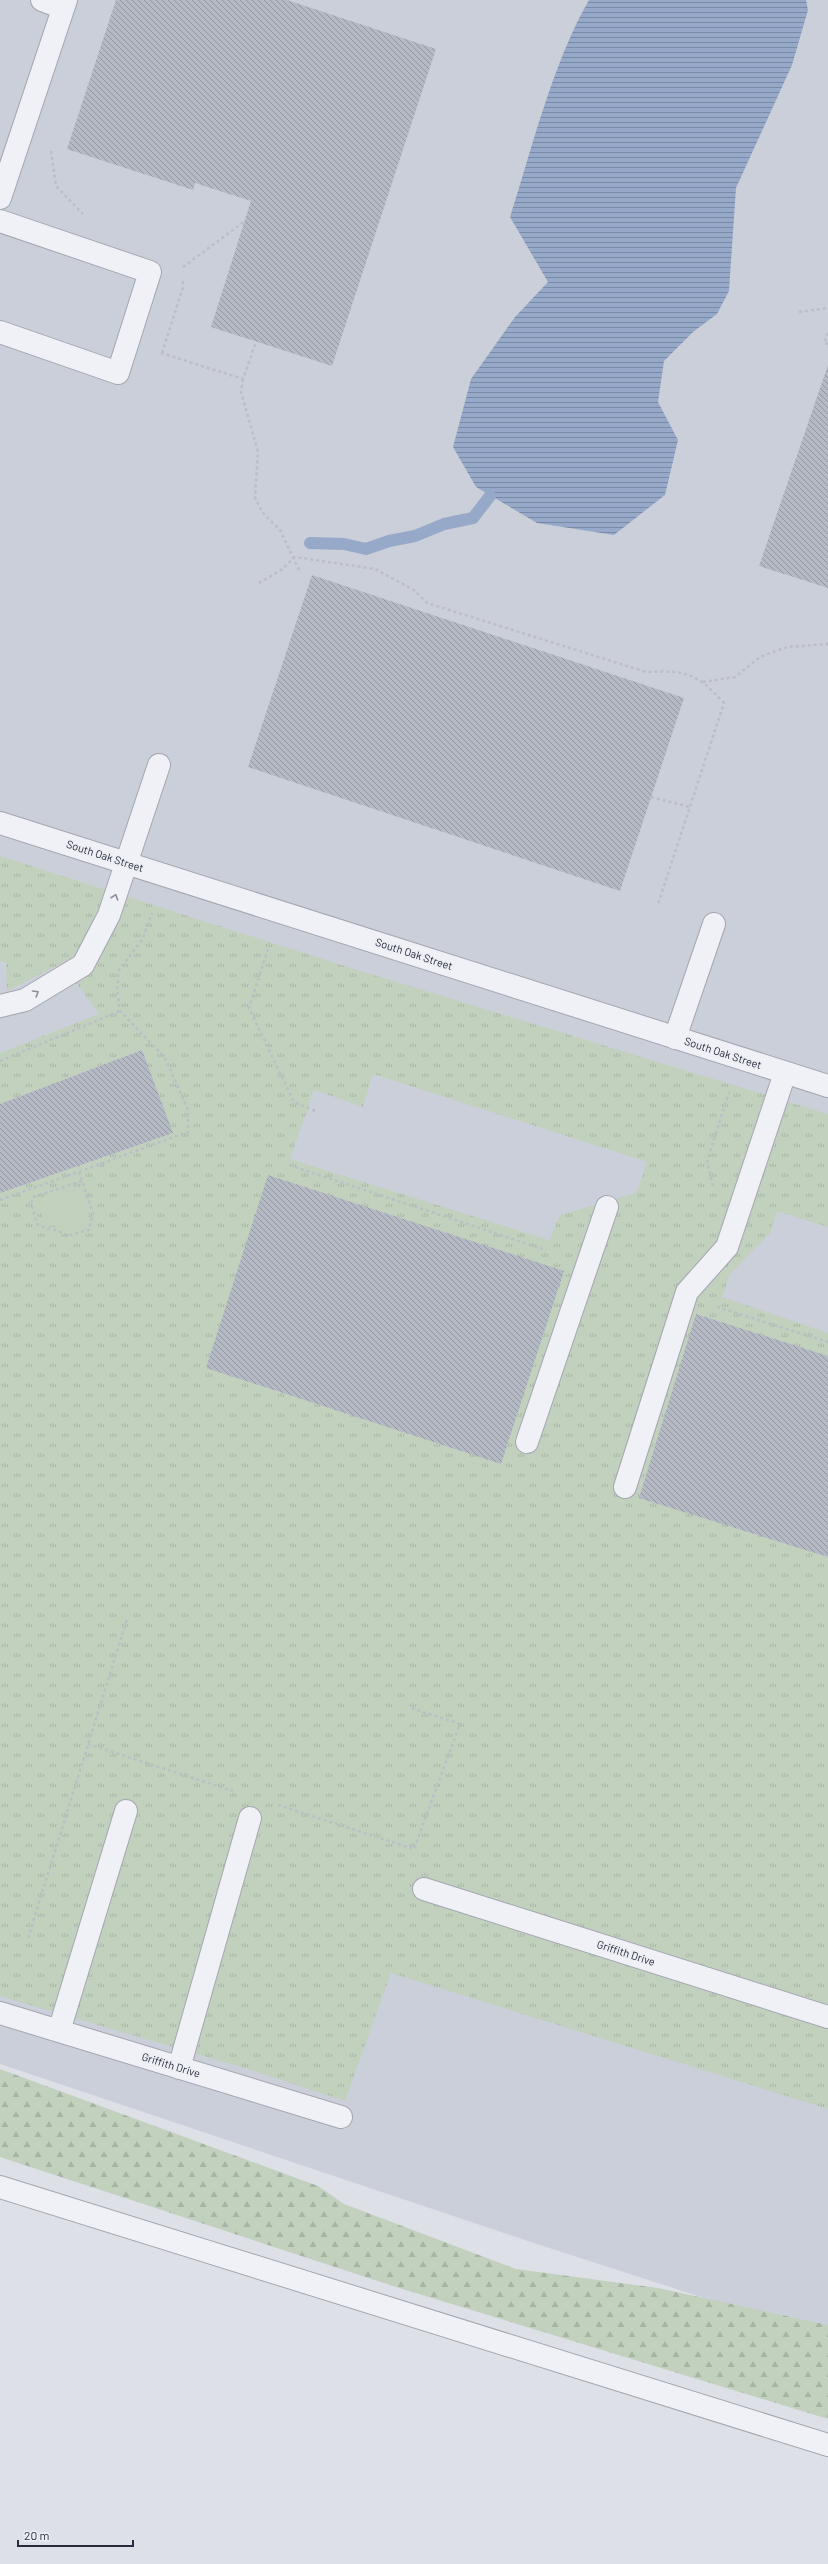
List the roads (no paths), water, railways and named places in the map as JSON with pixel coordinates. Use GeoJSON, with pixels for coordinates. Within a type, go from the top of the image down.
{"type":"FeatureCollection","features":[{"type":"Feature","properties":{"kind":"street"},"geometry":{"type":"LineString","coordinates":[[0,198],[64,4],[42,0]]}},
{"type":"Feature","properties":{"kind":"street"},"geometry":{"type":"LineString","coordinates":[[0,221],[150,272],[118,373],[0,332]]}},
{"type":"Feature","properties":{"kind":"street"},"geometry":{"type":"LineString","coordinates":[[0,1006],[25,1000],[83,965],[109,915],[159,765]]}},
{"type":"Feature","properties":{"kind":"street","name":"South Oak Street"},"geometry":{"type":"LineString","coordinates":[[0,823],[828,1086]]}},
{"type":"Feature","properties":{"kind":"street"},"geometry":{"type":"LineString","coordinates":[[675,1038],[714,924]]}},
{"type":"Feature","properties":{"kind":"street"},"geometry":{"type":"LineString","coordinates":[[625,1488],[687,1292],[727,1247],[786,1073]]}},
{"type":"Feature","properties":{"kind":"street"},"geometry":{"type":"LineString","coordinates":[[527,1442],[607,1207]]}},
{"type":"Feature","properties":{"kind":"street"},"geometry":{"type":"LineString","coordinates":[[59,2031],[126,1811]]}},
{"type":"Feature","properties":{"kind":"street"},"geometry":{"type":"LineString","coordinates":[[179,2068],[250,1818]]}},
{"type":"Feature","properties":{"kind":"street","name":"Griffith Drive"},"geometry":{"type":"LineString","coordinates":[[424,1889],[828,2017]]}},
{"type":"Feature","properties":{"kind":"street","name":"Griffith Drive"},"geometry":{"type":"LineString","coordinates":[[0,2013],[341,2117]]}},
{"type":"Feature","properties":{"kind":"street"},"geometry":{"type":"LineString","coordinates":[[0,2187],[828,2445]]}},
{"type":"Feature","properties":{"kind":"water"},"geometry":{"type":"Polygon","coordinates":[[[589,0],[806,0],[808,10],[792,65],[736,188],[729,291],[717,314],[693,332],[664,361],[658,402],[678,440],[665,495],[614,535],[537,523],[476,487],[453,447],[471,379],[515,317],[548,282],[510,217],[535,134],[554,78],[576,24],[589,0]]]}},
{"type":"Feature","properties":{"kind":"waterway"},"geometry":{"type":"LineString","coordinates":[[310,543],[344,544],[366,549],[389,541],[415,536],[444,524],[473,518],[490,496]]}}]}
